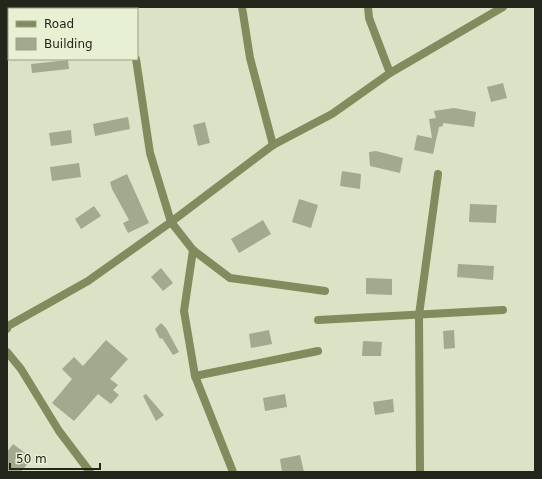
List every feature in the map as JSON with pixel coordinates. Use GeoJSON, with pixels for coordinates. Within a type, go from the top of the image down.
{"type":"FeatureCollection","features":[{"type":"Feature","properties":{"kind":"street"},"geometry":{"type":"LineString","coordinates":[[242,7],[250,58],[273,145]]}},
{"type":"Feature","properties":{"kind":"street"},"geometry":{"type":"LineString","coordinates":[[368,7],[369,18],[390,73]]}},
{"type":"Feature","properties":{"kind":"street"},"geometry":{"type":"LineString","coordinates":[[7,329],[8,326],[88,281],[171,222],[273,145],[332,114],[390,73],[503,7]]}},
{"type":"Feature","properties":{"kind":"street"},"geometry":{"type":"LineString","coordinates":[[136,60],[150,153],[171,222],[193,250],[230,278],[325,291]]}},
{"type":"Feature","properties":{"kind":"street"},"geometry":{"type":"LineString","coordinates":[[420,472],[419,315],[438,174]]}},
{"type":"Feature","properties":{"kind":"street"},"geometry":{"type":"LineString","coordinates":[[193,250],[184,311],[195,376],[233,472]]}},
{"type":"Feature","properties":{"kind":"street"},"geometry":{"type":"LineString","coordinates":[[318,320],[503,310]]}},
{"type":"Feature","properties":{"kind":"street"},"geometry":{"type":"LineString","coordinates":[[195,376],[318,351]]}},
{"type":"Feature","properties":{"kind":"street"},"geometry":{"type":"LineString","coordinates":[[7,352],[21,369],[59,431],[90,472]]}},
{"type":"Feature","properties":{"kind":"building"},"geometry":{"type":"Polygon","coordinates":[[[68,60],[69,69],[32,73],[31,64],[68,60]]]}},
{"type":"Feature","properties":{"kind":"building"},"geometry":{"type":"Polygon","coordinates":[[[503,83],[507,98],[491,102],[487,87],[503,83]]]}},
{"type":"Feature","properties":{"kind":"building"},"geometry":{"type":"Polygon","coordinates":[[[454,108],[476,112],[474,127],[443,123],[443,126],[439,127],[433,154],[414,150],[417,135],[432,138],[429,119],[436,118],[434,111],[454,108]]]}},
{"type":"Feature","properties":{"kind":"building"},"geometry":{"type":"Polygon","coordinates":[[[128,117],[130,129],[95,136],[93,124],[128,117]]]}},
{"type":"Feature","properties":{"kind":"building"},"geometry":{"type":"Polygon","coordinates":[[[205,122],[210,143],[198,146],[193,125],[205,122]]]}},
{"type":"Feature","properties":{"kind":"building"},"geometry":{"type":"Polygon","coordinates":[[[71,130],[72,143],[51,146],[49,133],[71,130]]]}},
{"type":"Feature","properties":{"kind":"building"},"geometry":{"type":"Polygon","coordinates":[[[376,151],[403,158],[400,173],[370,166],[369,152],[376,151]]]}},
{"type":"Feature","properties":{"kind":"building"},"geometry":{"type":"Polygon","coordinates":[[[79,163],[81,177],[52,181],[50,167],[79,163]]]}},
{"type":"Feature","properties":{"kind":"building"},"geometry":{"type":"Polygon","coordinates":[[[342,171],[361,174],[360,189],[340,186],[342,171]]]}},
{"type":"Feature","properties":{"kind":"building"},"geometry":{"type":"Polygon","coordinates":[[[127,174],[149,223],[128,233],[123,223],[129,220],[112,189],[110,182],[127,174]]]}},
{"type":"Feature","properties":{"kind":"building"},"geometry":{"type":"Polygon","coordinates":[[[299,199],[318,205],[311,228],[292,222],[299,199]]]}},
{"type":"Feature","properties":{"kind":"building"},"geometry":{"type":"Polygon","coordinates":[[[470,204],[497,205],[496,223],[469,222],[470,204]]]}},
{"type":"Feature","properties":{"kind":"building"},"geometry":{"type":"Polygon","coordinates":[[[94,206],[101,216],[81,229],[75,219],[94,206]]]}},
{"type":"Feature","properties":{"kind":"building"},"geometry":{"type":"Polygon","coordinates":[[[263,220],[271,234],[239,253],[231,239],[263,220]]]}},
{"type":"Feature","properties":{"kind":"building"},"geometry":{"type":"Polygon","coordinates":[[[458,264],[494,266],[493,280],[457,277],[458,264]]]}},
{"type":"Feature","properties":{"kind":"building"},"geometry":{"type":"Polygon","coordinates":[[[161,268],[173,283],[163,291],[151,277],[161,268]]]}},
{"type":"Feature","properties":{"kind":"building"},"geometry":{"type":"Polygon","coordinates":[[[366,278],[392,279],[392,295],[366,294],[366,278]]]}},
{"type":"Feature","properties":{"kind":"building"},"geometry":{"type":"Polygon","coordinates":[[[161,323],[166,328],[179,352],[173,355],[162,338],[160,339],[155,329],[161,323]]]}},
{"type":"Feature","properties":{"kind":"building"},"geometry":{"type":"Polygon","coordinates":[[[269,330],[272,344],[251,348],[249,334],[269,330]]]}},
{"type":"Feature","properties":{"kind":"building"},"geometry":{"type":"Polygon","coordinates":[[[454,330],[455,348],[444,349],[443,331],[454,330]]]}},
{"type":"Feature","properties":{"kind":"building"},"geometry":{"type":"Polygon","coordinates":[[[106,340],[128,359],[110,379],[118,385],[113,390],[119,395],[111,404],[98,394],[74,421],[52,403],[72,379],[62,369],[74,357],[83,366],[106,340]]]}},
{"type":"Feature","properties":{"kind":"building"},"geometry":{"type":"Polygon","coordinates":[[[363,341],[382,342],[381,356],[362,356],[363,341]]]}},
{"type":"Feature","properties":{"kind":"building"},"geometry":{"type":"Polygon","coordinates":[[[146,394],[164,415],[156,421],[143,396],[146,394]]]}},
{"type":"Feature","properties":{"kind":"building"},"geometry":{"type":"Polygon","coordinates":[[[285,394],[287,407],[265,411],[263,398],[285,394]]]}},
{"type":"Feature","properties":{"kind":"building"},"geometry":{"type":"Polygon","coordinates":[[[393,399],[394,412],[375,415],[373,402],[393,399]]]}},
{"type":"Feature","properties":{"kind":"building"},"geometry":{"type":"Polygon","coordinates":[[[13,444],[32,458],[21,472],[7,472],[7,452],[13,444]]]}},
{"type":"Feature","properties":{"kind":"building"},"geometry":{"type":"Polygon","coordinates":[[[300,455],[304,472],[282,472],[280,459],[300,455]]]}}]}
